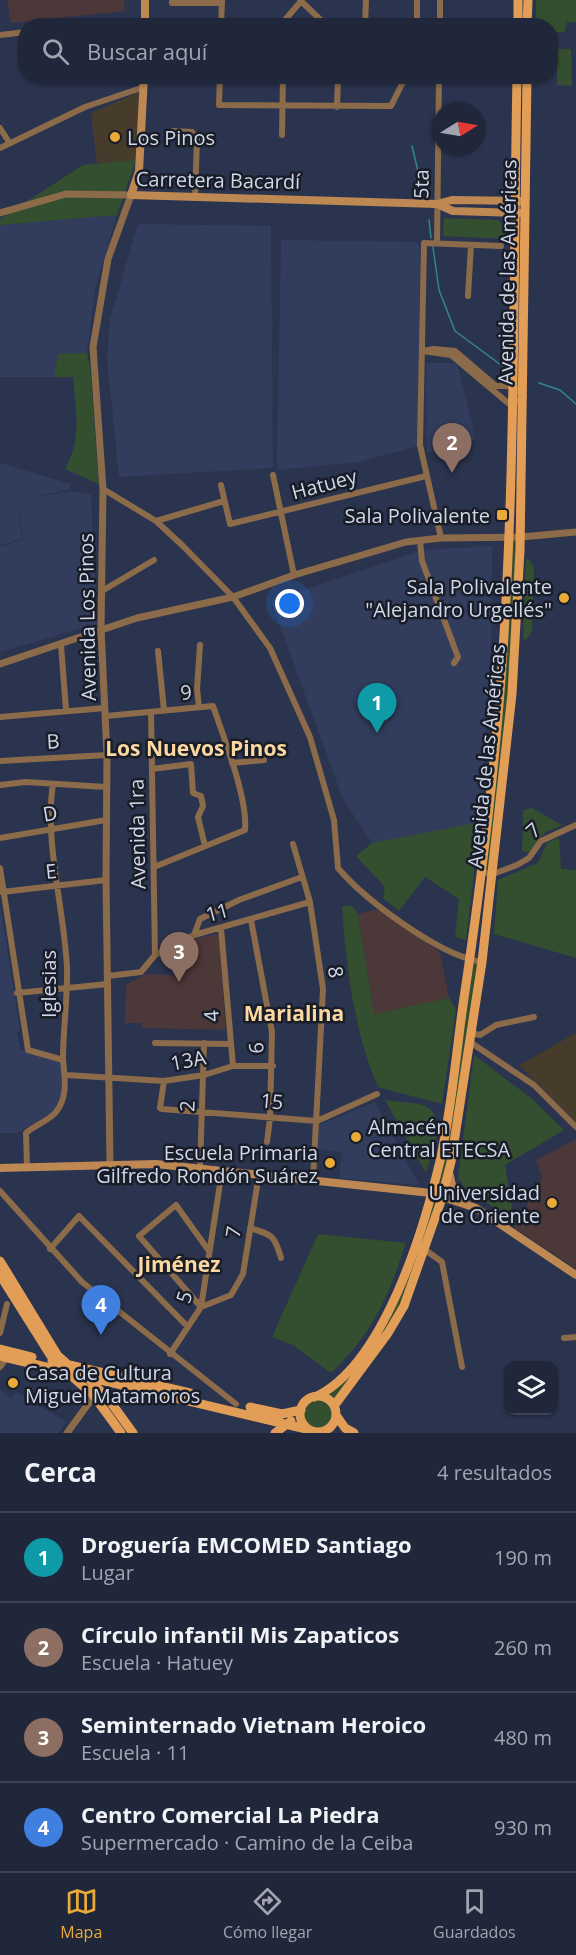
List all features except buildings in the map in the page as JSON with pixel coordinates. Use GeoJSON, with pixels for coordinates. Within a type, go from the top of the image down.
{"type":"FeatureCollection","features":[{"type":"Feature","properties":{"kind":"main road"},"geometry":{"type":"LineString","coordinates":[[145,0],[145,18]]}},
{"type":"Feature","properties":{"kind":"main road"},"geometry":{"type":"LineString","coordinates":[[518,0],[518,18]]}},
{"type":"Feature","properties":{"kind":"main road"},"geometry":{"type":"LineString","coordinates":[[527,18],[528,0]]}},
{"type":"Feature","properties":{"kind":"main road","name":"Avenida Los Pinos"},"geometry":{"type":"LineString","coordinates":[[131,195],[139,171],[143,84]]}},
{"type":"Feature","properties":{"kind":"main road","name":"Avenida de las Américas"},"geometry":{"type":"LineString","coordinates":[[335,1411],[404,1306],[442,1196],[449,1172],[482,962],[512,694],[521,537],[524,396],[520,213],[514,201],[517,84]]}},
{"type":"Feature","properties":{"kind":"main road","name":"Avenida de las Américas"},"geometry":{"type":"LineString","coordinates":[[315,1397],[341,1378],[362,1353],[396,1297],[431,1193],[440,1158],[481,872],[501,692],[509,537],[512,387],[520,213],[525,201],[527,84]]}},
{"type":"Feature","properties":{"kind":"main road","name":"Carretera Bacardí"},"geometry":{"type":"LineString","coordinates":[[131,195],[195,198],[298,198],[437,204],[452,200],[525,201]]}},
{"type":"Feature","properties":{"kind":"main road","name":"Carretera Bacardí"},"geometry":{"type":"LineString","coordinates":[[437,204],[453,211],[520,213]]}},
{"type":"Feature","properties":{"kind":"main road"},"geometry":{"type":"LineString","coordinates":[[0,1168],[156,1164],[431,1193],[466,1204],[576,1275]]}},
{"type":"Feature","properties":{"kind":"main road"},"geometry":{"type":"LineString","coordinates":[[449,1172],[452,1185],[466,1204]]}},
{"type":"Feature","properties":{"kind":"main road"},"geometry":{"type":"LineString","coordinates":[[0,1262],[58,1356],[94,1396],[121,1433]]}},
{"type":"Feature","properties":{"kind":"main road"},"geometry":{"type":"LineString","coordinates":[[0,1275],[7,1302],[53,1361]]}},
{"type":"Feature","properties":{"kind":"main road"},"geometry":{"type":"LineString","coordinates":[[26,1355],[38,1352],[42,1345]]}},
{"type":"Feature","properties":{"kind":"main road"},"geometry":{"type":"LineString","coordinates":[[0,1349],[6,1355],[282,1414],[301,1410]]}},
{"type":"Feature","properties":{"kind":"main road"},"geometry":{"type":"LineString","coordinates":[[6,1355],[26,1355],[53,1361],[84,1374],[269,1418],[314,1432],[346,1433]]}},
{"type":"Feature","properties":{"kind":"main road"},"geometry":{"type":"LineString","coordinates":[[84,1374],[109,1400],[133,1433]]}},
{"type":"Feature","properties":{"kind":"main road"},"geometry":{"type":"LineString","coordinates":[[109,1400],[106,1388],[112,1381]]}},
{"type":"Feature","properties":{"kind":"main road"},"geometry":{"type":"LineString","coordinates":[[275,1433],[289,1424],[306,1401],[315,1397],[325,1398],[345,1428],[354,1433]]}},
{"type":"Feature","properties":{"kind":"main road"},"geometry":{"type":"LineString","coordinates":[[301,1410],[302,1422],[314,1432]]}},
{"type":"Feature","properties":{"kind":"main road"},"geometry":{"type":"LineString","coordinates":[[314,1432],[331,1426],[335,1411]]}},
{"type":"Feature","properties":{"kind":"main road"},"geometry":{"type":"LineString","coordinates":[[269,1418],[275,1425],[275,1433]]}},
{"type":"Feature","properties":{"kind":"street"},"geometry":{"type":"LineString","coordinates":[[172,0],[172,3],[221,2],[221,18]]}},
{"type":"Feature","properties":{"kind":"street"},"geometry":{"type":"LineString","coordinates":[[286,18],[301,0],[319,18]]}},
{"type":"Feature","properties":{"kind":"street"},"geometry":{"type":"LineString","coordinates":[[365,18],[366,0]]}},
{"type":"Feature","properties":{"kind":"street"},"geometry":{"type":"LineString","coordinates":[[417,0],[417,18]]}},
{"type":"Feature","properties":{"kind":"street"},"geometry":{"type":"LineString","coordinates":[[440,0],[440,18]]}},
{"type":"Feature","properties":{"kind":"street"},"geometry":{"type":"LineString","coordinates":[[0,35],[18,33]]}},
{"type":"Feature","properties":{"kind":"street"},"geometry":{"type":"LineString","coordinates":[[0,148],[134,84]]}},
{"type":"Feature","properties":{"kind":"street"},"geometry":{"type":"LineString","coordinates":[[220,84],[219,105],[337,107],[391,106],[402,84]]}},
{"type":"Feature","properties":{"kind":"street"},"geometry":{"type":"LineString","coordinates":[[282,135],[283,84]]}},
{"type":"Feature","properties":{"kind":"street"},"geometry":{"type":"LineString","coordinates":[[337,107],[338,84]]}},
{"type":"Feature","properties":{"kind":"street","name":"5ta"},"geometry":{"type":"LineString","coordinates":[[437,243],[439,84]]}},
{"type":"Feature","properties":{"kind":"street"},"geometry":{"type":"LineString","coordinates":[[0,128],[9,142]]}},
{"type":"Feature","properties":{"kind":"street"},"geometry":{"type":"LineString","coordinates":[[173,131],[192,132],[197,139],[195,198]]}},
{"type":"Feature","properties":{"kind":"street","name":"Carretera Bacardí"},"geometry":{"type":"LineString","coordinates":[[0,213],[66,194],[131,195]]}},
{"type":"Feature","properties":{"kind":"street","name":"Avenida Los Pinos"},"geometry":{"type":"LineString","coordinates":[[110,1164],[106,880],[107,755],[102,629],[103,489],[93,347],[108,259],[131,195]]}},
{"type":"Feature","properties":{"kind":"street"},"geometry":{"type":"LineString","coordinates":[[441,538],[420,445],[424,243],[501,246]]}},
{"type":"Feature","properties":{"kind":"street"},"geometry":{"type":"LineString","coordinates":[[468,296],[471,245]]}},
{"type":"Feature","properties":{"kind":"street"},"geometry":{"type":"LineString","coordinates":[[423,351],[455,351],[496,386],[512,387],[524,396],[512,404],[452,355],[423,351]]}},
{"type":"Feature","properties":{"kind":"street"},"geometry":{"type":"LineString","coordinates":[[273,475],[294,575]]}},
{"type":"Feature","properties":{"kind":"street","name":"Hatuey"},"geometry":{"type":"LineString","coordinates":[[224,501],[230,524],[426,476]]}},
{"type":"Feature","properties":{"kind":"street"},"geometry":{"type":"LineString","coordinates":[[156,521],[224,501],[221,485]]}},
{"type":"Feature","properties":{"kind":"street"},"geometry":{"type":"LineString","coordinates":[[103,489],[156,521],[233,597],[270,648],[310,737],[334,820],[338,868],[367,896],[416,932],[469,961],[482,962]]}},
{"type":"Feature","properties":{"kind":"street"},"geometry":{"type":"LineString","coordinates":[[0,664],[61,645],[102,629],[172,609],[233,597],[294,575],[406,542],[441,538],[521,537],[576,532]]}},
{"type":"Feature","properties":{"kind":"street"},"geometry":{"type":"LineString","coordinates":[[420,541],[422,561],[458,657],[454,663]]}},
{"type":"Feature","properties":{"kind":"street"},"geometry":{"type":"LineString","coordinates":[[102,591],[154,560]]}},
{"type":"Feature","properties":{"kind":"street"},"geometry":{"type":"LineString","coordinates":[[61,645],[66,710]]}},
{"type":"Feature","properties":{"kind":"street"},"geometry":{"type":"LineString","coordinates":[[199,707],[196,689],[200,645]]}},
{"type":"Feature","properties":{"kind":"street"},"geometry":{"type":"LineString","coordinates":[[158,651],[164,710]]}},
{"type":"Feature","properties":{"kind":"street","name":"9"},"geometry":{"type":"LineString","coordinates":[[0,717],[66,710],[151,712],[213,706],[232,763],[246,819],[245,830],[205,846]]}},
{"type":"Feature","properties":{"kind":"street","name":"Avenida 1ra"},"geometry":{"type":"LineString","coordinates":[[151,712],[155,955]]}},
{"type":"Feature","properties":{"kind":"street","name":"B"},"geometry":{"type":"LineString","coordinates":[[0,761],[107,755]]}},
{"type":"Feature","properties":{"kind":"street"},"geometry":{"type":"LineString","coordinates":[[232,763],[264,760]]}},
{"type":"Feature","properties":{"kind":"street"},"geometry":{"type":"LineString","coordinates":[[152,769],[191,764],[193,793],[201,795],[203,806],[198,817],[205,846],[154,867]]}},
{"type":"Feature","properties":{"kind":"street"},"geometry":{"type":"LineString","coordinates":[[0,785],[26,782],[106,787]]}},
{"type":"Feature","properties":{"kind":"street","name":"Iglesias"},"geometry":{"type":"LineString","coordinates":[[27,1167],[26,1132],[56,1113],[64,1096],[66,1075],[63,1060],[67,986],[52,830],[50,800],[53,784]]}},
{"type":"Feature","properties":{"kind":"street","name":"D"},"geometry":{"type":"LineString","coordinates":[[0,838],[106,820]]}},
{"type":"Feature","properties":{"kind":"street","name":"7"},"geometry":{"type":"LineString","coordinates":[[493,874],[529,858],[541,841],[576,825]]}},
{"type":"Feature","properties":{"kind":"street","name":"8"},"geometry":{"type":"LineString","coordinates":[[293,844],[310,903],[323,989],[314,1180]]}},
{"type":"Feature","properties":{"kind":"street"},"geometry":{"type":"LineString","coordinates":[[0,868],[17,993],[28,1050],[63,1060]]}},
{"type":"Feature","properties":{"kind":"street"},"geometry":{"type":"LineString","coordinates":[[481,872],[493,874]]}},
{"type":"Feature","properties":{"kind":"street"},"geometry":{"type":"LineString","coordinates":[[194,935],[200,919],[239,900],[302,877]]}},
{"type":"Feature","properties":{"kind":"street","name":"E"},"geometry":{"type":"LineString","coordinates":[[2,892],[106,880]]}},
{"type":"Feature","properties":{"kind":"street","name":"11"},"geometry":{"type":"LineString","coordinates":[[108,976],[141,972],[155,955],[194,935],[310,903]]}},
{"type":"Feature","properties":{"kind":"street","name":"6"},"geometry":{"type":"LineString","coordinates":[[251,920],[272,1032],[273,1066],[267,1142]]}},
{"type":"Feature","properties":{"kind":"street","name":"4"},"geometry":{"type":"LineString","coordinates":[[221,928],[233,1066]]}},
{"type":"Feature","properties":{"kind":"street"},"geometry":{"type":"LineString","coordinates":[[17,993],[67,986],[108,984]]}},
{"type":"Feature","properties":{"kind":"street"},"geometry":{"type":"LineString","coordinates":[[470,1038],[496,1026],[534,1017]]}},
{"type":"Feature","properties":{"kind":"street"},"geometry":{"type":"LineString","coordinates":[[470,1038],[534,1085],[576,1127]]}},
{"type":"Feature","properties":{"kind":"street"},"geometry":{"type":"LineString","coordinates":[[155,1043],[230,1044]]}},
{"type":"Feature","properties":{"kind":"street","name":"2"},"geometry":{"type":"LineString","coordinates":[[200,1169],[204,1043]]}},
{"type":"Feature","properties":{"kind":"street","name":"13A"},"geometry":{"type":"LineString","coordinates":[[66,1075],[164,1081],[204,1075],[233,1066],[273,1066]]}},
{"type":"Feature","properties":{"kind":"street","name":"15"},"geometry":{"type":"LineString","coordinates":[[164,1081],[160,1108],[317,1121],[377,1094]]}},
{"type":"Feature","properties":{"kind":"street","name":"5"},"geometry":{"type":"LineString","coordinates":[[170,1354],[201,1307],[222,1171]]}},
{"type":"Feature","properties":{"kind":"street","name":"7"},"geometry":{"type":"LineString","coordinates":[[201,1307],[231,1295],[236,1290],[243,1274],[259,1174]]}},
{"type":"Feature","properties":{"kind":"street"},"geometry":{"type":"LineString","coordinates":[[0,1191],[82,1282],[236,1404]]}},
{"type":"Feature","properties":{"kind":"street"},"geometry":{"type":"LineString","coordinates":[[201,1307],[139,1236],[176,1205],[209,1251]]}},
{"type":"Feature","properties":{"kind":"street"},"geometry":{"type":"LineString","coordinates":[[50,1249],[79,1216],[187,1326]]}},
{"type":"Feature","properties":{"kind":"street"},"geometry":{"type":"LineString","coordinates":[[250,1228],[271,1234],[276,1240],[281,1258]]}},
{"type":"Feature","properties":{"kind":"street"},"geometry":{"type":"LineString","coordinates":[[424,1249],[442,1262],[462,1367]]}},
{"type":"Feature","properties":{"kind":"street"},"geometry":{"type":"LineString","coordinates":[[0,1333],[7,1302]]}},
{"type":"Feature","properties":{"kind":"street"},"geometry":{"type":"LineString","coordinates":[[564,1338],[576,1337]]}},
{"type":"Feature","properties":{"kind":"street"},"geometry":{"type":"LineString","coordinates":[[0,1367],[6,1355]]}},
{"type":"Feature","properties":{"kind":"street"},"geometry":{"type":"LineString","coordinates":[[67,1433],[94,1396]]}},
{"type":"Feature","properties":{"kind":"shaded area"},"geometry":{"type":"Polygon","coordinates":[[[7,0],[124,0],[125,11],[58,18],[18,18],[18,22],[11,23],[7,0]]]}},
{"type":"Feature","properties":{"kind":"shaded area","name":"Los Pinos"},"geometry":{"type":"Polygon","coordinates":[[[139,92],[136,160],[97,164],[91,113],[139,92]]]}},
{"type":"Feature","properties":{"kind":"shaded area"},"geometry":{"type":"Polygon","coordinates":[[[117,215],[95,288],[87,353],[58,354],[54,377],[0,377],[0,225],[117,215]]]}},
{"type":"Feature","properties":{"kind":"shaded area"},"geometry":{"type":"Polygon","coordinates":[[[138,224],[271,226],[273,468],[119,477],[107,359],[110,319],[138,224]]]}},
{"type":"Feature","properties":{"kind":"shaded area"},"geometry":{"type":"Polygon","coordinates":[[[281,240],[417,242],[420,247],[418,446],[359,462],[277,470],[281,240]]]}},
{"type":"Feature","properties":{"kind":"shaded area"},"geometry":{"type":"Polygon","coordinates":[[[426,363],[455,363],[476,440],[427,453],[426,363]]]}},
{"type":"Feature","properties":{"kind":"shaded area"},"geometry":{"type":"Polygon","coordinates":[[[0,463],[71,484],[70,489],[29,499],[73,491],[91,494],[97,624],[0,652],[0,547],[23,540],[19,500],[22,539],[0,545],[0,463]]]}},
{"type":"Feature","properties":{"kind":"shaded area"},"geometry":{"type":"Polygon","coordinates":[[[492,546],[491,651],[480,822],[372,843],[343,799],[271,601],[423,550],[492,546]]]}},
{"type":"Feature","properties":{"kind":"shaded area"},"geometry":{"type":"Polygon","coordinates":[[[0,904],[20,1031],[17,1032],[20,1049],[61,1063],[61,1094],[54,1111],[17,1133],[0,1133],[0,904]]]}},
{"type":"Feature","properties":{"kind":"shaded area"},"geometry":{"type":"Polygon","coordinates":[[[378,909],[440,952],[449,998],[374,1015],[358,914],[378,909]]]}},
{"type":"Feature","properties":{"kind":"shaded area"},"geometry":{"type":"Polygon","coordinates":[[[219,934],[226,1030],[142,1028],[141,1023],[125,1023],[126,985],[145,974],[181,976],[183,946],[192,939],[219,934]]]}},
{"type":"Feature","properties":{"kind":"shaded area"},"geometry":{"type":"Polygon","coordinates":[[[576,1033],[576,1122],[519,1065],[576,1033]]]}},
{"type":"Feature","properties":{"kind":"shaded area","name":"Almacén Central ETECSA"},"geometry":{"type":"Polygon","coordinates":[[[375,1102],[419,1185],[339,1178],[342,1152],[317,1149],[319,1125],[375,1102]]]}},
{"type":"Feature","properties":{"kind":"shaded area","name":"Universidad de Oriente"},"geometry":{"type":"Polygon","coordinates":[[[576,1139],[576,1269],[514,1228],[542,1178],[536,1160],[576,1139]]]}},
{"type":"Feature","properties":{"kind":"shaded area"},"geometry":{"type":"Polygon","coordinates":[[[0,1390],[11,1398],[16,1392],[66,1422],[59,1433],[0,1433],[0,1390]]]}},
{"type":"Feature","properties":{"kind":"green space"},"geometry":{"type":"Polygon","coordinates":[[[536,0],[576,0],[576,22],[567,22],[565,32],[558,32],[558,18],[536,18],[536,0]]]}},
{"type":"Feature","properties":{"kind":"green space"},"geometry":{"type":"Polygon","coordinates":[[[558,49],[571,49],[572,86],[557,85],[558,49]]]}},
{"type":"Feature","properties":{"kind":"green space"},"geometry":{"type":"Polygon","coordinates":[[[136,160],[117,215],[0,225],[0,219],[83,165],[136,160]]]}},
{"type":"Feature","properties":{"kind":"green space"},"geometry":{"type":"Polygon","coordinates":[[[444,218],[498,220],[504,226],[507,239],[443,236],[444,218]]]}},
{"type":"Feature","properties":{"kind":"green space"},"geometry":{"type":"Polygon","coordinates":[[[87,353],[90,366],[99,484],[65,469],[74,446],[77,424],[73,377],[54,377],[58,354],[87,353]]]}},
{"type":"Feature","properties":{"kind":"green space"},"geometry":{"type":"Polygon","coordinates":[[[512,540],[517,541],[510,674],[490,871],[485,871],[512,540]]]}},
{"type":"Feature","properties":{"kind":"green space"},"geometry":{"type":"Polygon","coordinates":[[[526,559],[529,559],[534,568],[532,631],[526,640],[523,639],[526,559]]]}},
{"type":"Feature","properties":{"kind":"green space"},"geometry":{"type":"Polygon","coordinates":[[[532,808],[562,825],[546,832],[529,852],[522,851],[523,810],[532,808]]]}},
{"type":"Feature","properties":{"kind":"green space"},"geometry":{"type":"Polygon","coordinates":[[[480,822],[466,940],[455,937],[459,899],[425,877],[399,911],[383,898],[385,887],[356,856],[372,843],[480,822]]]}},
{"type":"Feature","properties":{"kind":"green space"},"geometry":{"type":"Polygon","coordinates":[[[559,838],[561,869],[576,870],[576,958],[494,934],[498,880],[538,863],[547,843],[559,838]]]}},
{"type":"Feature","properties":{"kind":"green space"},"geometry":{"type":"Polygon","coordinates":[[[342,906],[352,906],[358,914],[374,1014],[449,998],[456,1009],[442,1104],[378,1087],[363,1044],[352,998],[342,906]]]}},
{"type":"Feature","properties":{"kind":"green space"},"geometry":{"type":"Polygon","coordinates":[[[473,963],[479,964],[448,1160],[440,1193],[435,1191],[473,963]]]}},
{"type":"Feature","properties":{"kind":"green space"},"geometry":{"type":"Polygon","coordinates":[[[474,1055],[531,1098],[564,1130],[505,1165],[514,1221],[465,1188],[458,1178],[474,1055]]]}},
{"type":"Feature","properties":{"kind":"green space"},"geometry":{"type":"Polygon","coordinates":[[[385,1100],[423,1105],[431,1110],[435,1117],[436,1136],[426,1173],[385,1100]]]}},
{"type":"Feature","properties":{"kind":"green space"},"geometry":{"type":"Polygon","coordinates":[[[433,1198],[438,1199],[401,1303],[386,1330],[335,1401],[332,1396],[326,1395],[348,1376],[366,1354],[394,1306],[433,1198]]]}},
{"type":"Feature","properties":{"kind":"green space"},"geometry":{"type":"Polygon","coordinates":[[[318,1234],[406,1243],[378,1314],[358,1343],[331,1373],[293,1345],[272,1337],[318,1234]]]}},
{"type":"Feature","properties":{"kind":"green space"},"geometry":{"type":"Polygon","coordinates":[[[318,1400],[328,1404],[332,1414],[328,1424],[318,1428],[308,1424],[304,1414],[308,1404],[318,1400]]]}},
{"type":"Feature","properties":{"kind":"waterway"},"geometry":{"type":"LineString","coordinates":[[412,146],[423,192]]}},
{"type":"Feature","properties":{"kind":"waterway"},"geometry":{"type":"LineString","coordinates":[[429,220],[431,238]]}},
{"type":"Feature","properties":{"kind":"waterway"},"geometry":{"type":"LineString","coordinates":[[433,247],[439,290],[455,331],[505,368]]}},
{"type":"Feature","properties":{"kind":"waterway"},"geometry":{"type":"LineString","coordinates":[[539,383],[560,390],[576,404]]}},
{"type":"Feature","properties":{"kind":"place","name":"Los Pinos"},"geometry":{"type":"Point","coordinates":[115,137]}},
{"type":"Feature","properties":{"kind":"place","name":"Círculo infantil Mis Zapaticos"},"geometry":{"type":"Point","coordinates":[452,473]}},
{"type":"Feature","properties":{"kind":"place","name":"Sala Polivalente"},"geometry":{"type":"Point","coordinates":[502,515]}},
{"type":"Feature","properties":{"kind":"place","name":"Sala Polivalente \"Alejandro Urgellés\""},"geometry":{"type":"Point","coordinates":[564,598]}},
{"type":"Feature","properties":{"kind":"place","name":"Droguería EMCOMED Santiago"},"geometry":{"type":"Point","coordinates":[377,733]}},
{"type":"Feature","properties":{"kind":"place","name":"Seminternado Vietnam Heroico"},"geometry":{"type":"Point","coordinates":[179,982]}},
{"type":"Feature","properties":{"kind":"place","name":"Almacén Central ETECSA"},"geometry":{"type":"Point","coordinates":[356,1137]}},
{"type":"Feature","properties":{"kind":"place","name":"Escuela Primaria Gilfredo Rondón Suárez"},"geometry":{"type":"Point","coordinates":[330,1163]}},
{"type":"Feature","properties":{"kind":"place","name":"Universidad de Oriente"},"geometry":{"type":"Point","coordinates":[552,1203]}},
{"type":"Feature","properties":{"kind":"place","name":"Centro Comercial La Piedra"},"geometry":{"type":"Point","coordinates":[101,1335]}},
{"type":"Feature","properties":{"kind":"place","name":"Casa de Cultura Miguel Matamoros"},"geometry":{"type":"Point","coordinates":[13,1383]}},
{"type":"Feature","properties":{"kind":"district","name":"Los Nuevos Pinos"},"geometry":{"type":"Point","coordinates":[196,748]}},
{"type":"Feature","properties":{"kind":"district","name":"Marialina"},"geometry":{"type":"Point","coordinates":[294,1013]}},
{"type":"Feature","properties":{"kind":"district","name":"Jiménez"},"geometry":{"type":"Point","coordinates":[179,1264]}}]}
